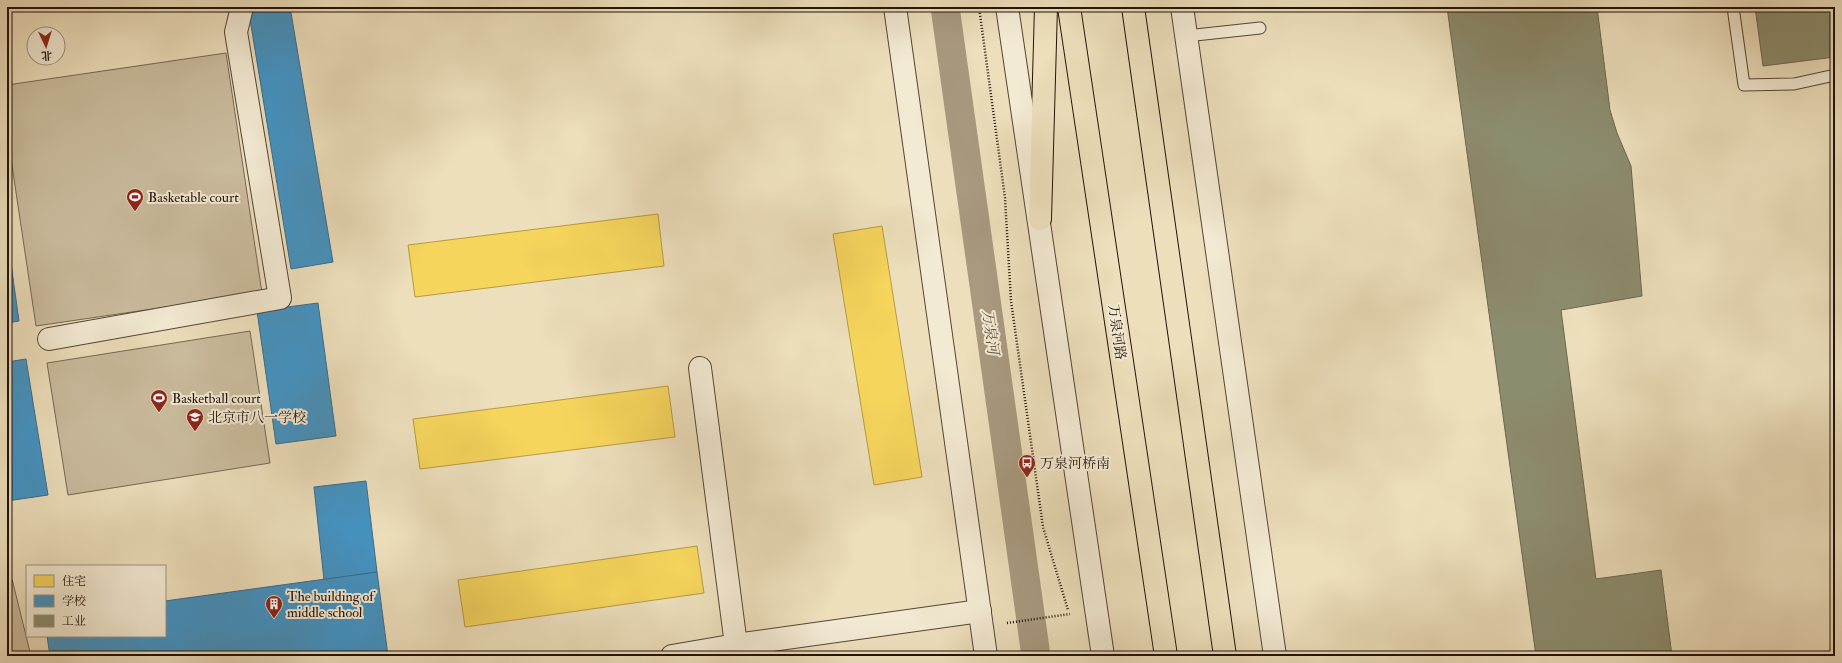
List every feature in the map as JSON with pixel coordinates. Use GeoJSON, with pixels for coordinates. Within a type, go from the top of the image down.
{"type":"FeatureCollection","features":[{"type":"Feature","properties":{"kind":"highway"},"geometry":{"type":"LineString","coordinates":[[1040,219],[1046,7]]}},
{"type":"Feature","properties":{"kind":"highway","name":"万泉河路"},"geometry":{"type":"LineString","coordinates":[[1069,7],[1166,656]]}},
{"type":"Feature","properties":{"kind":"highway"},"geometry":{"type":"LineString","coordinates":[[1133,7],[1225,656]]}},
{"type":"Feature","properties":{"kind":"street"},"geometry":{"type":"LineString","coordinates":[[49,339],[280,298],[236,32],[242,7]]}},
{"type":"Feature","properties":{"kind":"street"},"geometry":{"type":"LineString","coordinates":[[895,7],[986,656]]}},
{"type":"Feature","properties":{"kind":"street"},"geometry":{"type":"LineString","coordinates":[[1007,7],[1040,219],[1074,472],[1103,656]]}},
{"type":"Feature","properties":{"kind":"street"},"geometry":{"type":"LineString","coordinates":[[1182,7],[1275,656]]}},
{"type":"Feature","properties":{"kind":"street"},"geometry":{"type":"LineString","coordinates":[[700,368],[736,645]]}},
{"type":"Feature","properties":{"kind":"street"},"geometry":{"type":"LineString","coordinates":[[672,656],[736,645],[982,619]]}},
{"type":"Feature","properties":{"kind":"lane"},"geometry":{"type":"LineString","coordinates":[[1733,7],[1744,86],[1794,84],[1835,74]]}},
{"type":"Feature","properties":{"kind":"lane"},"geometry":{"type":"LineString","coordinates":[[1186,36],[1260,28]]}},
{"type":"Feature","properties":{"kind":"path"},"geometry":{"type":"LineString","coordinates":[[979,7],[1005,198],[1011,301],[1043,527],[1072,620]]}},
{"type":"Feature","properties":{"kind":"path"},"geometry":{"type":"LineString","coordinates":[[982,619],[1070,614]]}},
{"type":"Feature","properties":{"kind":"shaded area","name":"Basketable court"},"geometry":{"type":"Polygon","coordinates":[[[226,53],[262,293],[36,326],[7,132],[7,85],[226,53]]]}},
{"type":"Feature","properties":{"kind":"shaded area","name":"Basketball court"},"geometry":{"type":"Polygon","coordinates":[[[250,331],[270,463],[68,495],[47,363],[250,331]]]}},
{"type":"Feature","properties":{"kind":"shaded area"},"geometry":{"type":"Polygon","coordinates":[[[12,579],[31,656],[7,656],[7,580],[12,579]]]}},
{"type":"Feature","properties":{"kind":"building: 住宅"},"geometry":{"type":"Polygon","coordinates":[[[658,214],[664,266],[415,297],[408,245],[658,214]]]}},
{"type":"Feature","properties":{"kind":"building: 住宅"},"geometry":{"type":"Polygon","coordinates":[[[882,226],[922,477],[874,485],[833,234],[882,226]]]}},
{"type":"Feature","properties":{"kind":"building: 住宅"},"geometry":{"type":"Polygon","coordinates":[[[668,386],[675,437],[420,469],[413,419],[668,386]]]}},
{"type":"Feature","properties":{"kind":"building: 住宅"},"geometry":{"type":"Polygon","coordinates":[[[697,546],[704,593],[465,627],[458,580],[697,546]]]}},
{"type":"Feature","properties":{"kind":"building: 学校"},"geometry":{"type":"Polygon","coordinates":[[[248,7],[290,7],[333,262],[291,269],[248,7]]]}},
{"type":"Feature","properties":{"kind":"building: 学校"},"geometry":{"type":"Polygon","coordinates":[[[11,264],[19,321],[7,323],[7,265],[11,264]]]}},
{"type":"Feature","properties":{"kind":"building: 学校"},"geometry":{"type":"Polygon","coordinates":[[[318,303],[336,436],[276,444],[257,311],[318,303]]]}},
{"type":"Feature","properties":{"kind":"building: 学校"},"geometry":{"type":"Polygon","coordinates":[[[26,359],[48,495],[7,501],[7,362],[26,359]]]}},
{"type":"Feature","properties":{"kind":"building: 学校"},"geometry":{"type":"Polygon","coordinates":[[[366,481],[377,572],[324,580],[314,487],[366,481]]]}},
{"type":"Feature","properties":{"kind":"building: 学校","name":"The building of middle school"},"geometry":{"type":"Polygon","coordinates":[[[377,572],[388,656],[50,656],[47,637],[166,637],[166,601],[377,572]]]}},
{"type":"Feature","properties":{"kind":"building: 工业"},"geometry":{"type":"Polygon","coordinates":[[[1447,7],[1597,7],[1610,110],[1617,133],[1631,166],[1642,296],[1561,310],[1596,579],[1661,570],[1672,656],[1536,656],[1447,7]]]}},
{"type":"Feature","properties":{"kind":"building: 工业"},"geometry":{"type":"Polygon","coordinates":[[[1755,7],[1835,7],[1835,57],[1763,66],[1755,7]]]}},
{"type":"Feature","properties":{"kind":"waterway","name":"万泉河"},"geometry":{"type":"LineString","coordinates":[[945,7],[1036,656]]}},
{"type":"Feature","properties":{"kind":"place","name":"Basketable court"},"geometry":{"type":"Point","coordinates":[135,212]}},
{"type":"Feature","properties":{"kind":"place","name":"Basketball court"},"geometry":{"type":"Point","coordinates":[159,413]}},
{"type":"Feature","properties":{"kind":"place","name":"北京市八一学校"},"geometry":{"type":"Point","coordinates":[195,432]}},
{"type":"Feature","properties":{"kind":"place","name":"万泉河桥南"},"geometry":{"type":"Point","coordinates":[1027,478]}},
{"type":"Feature","properties":{"kind":"place","name":"The building of middle school"},"geometry":{"type":"Point","coordinates":[274,619]}}]}
